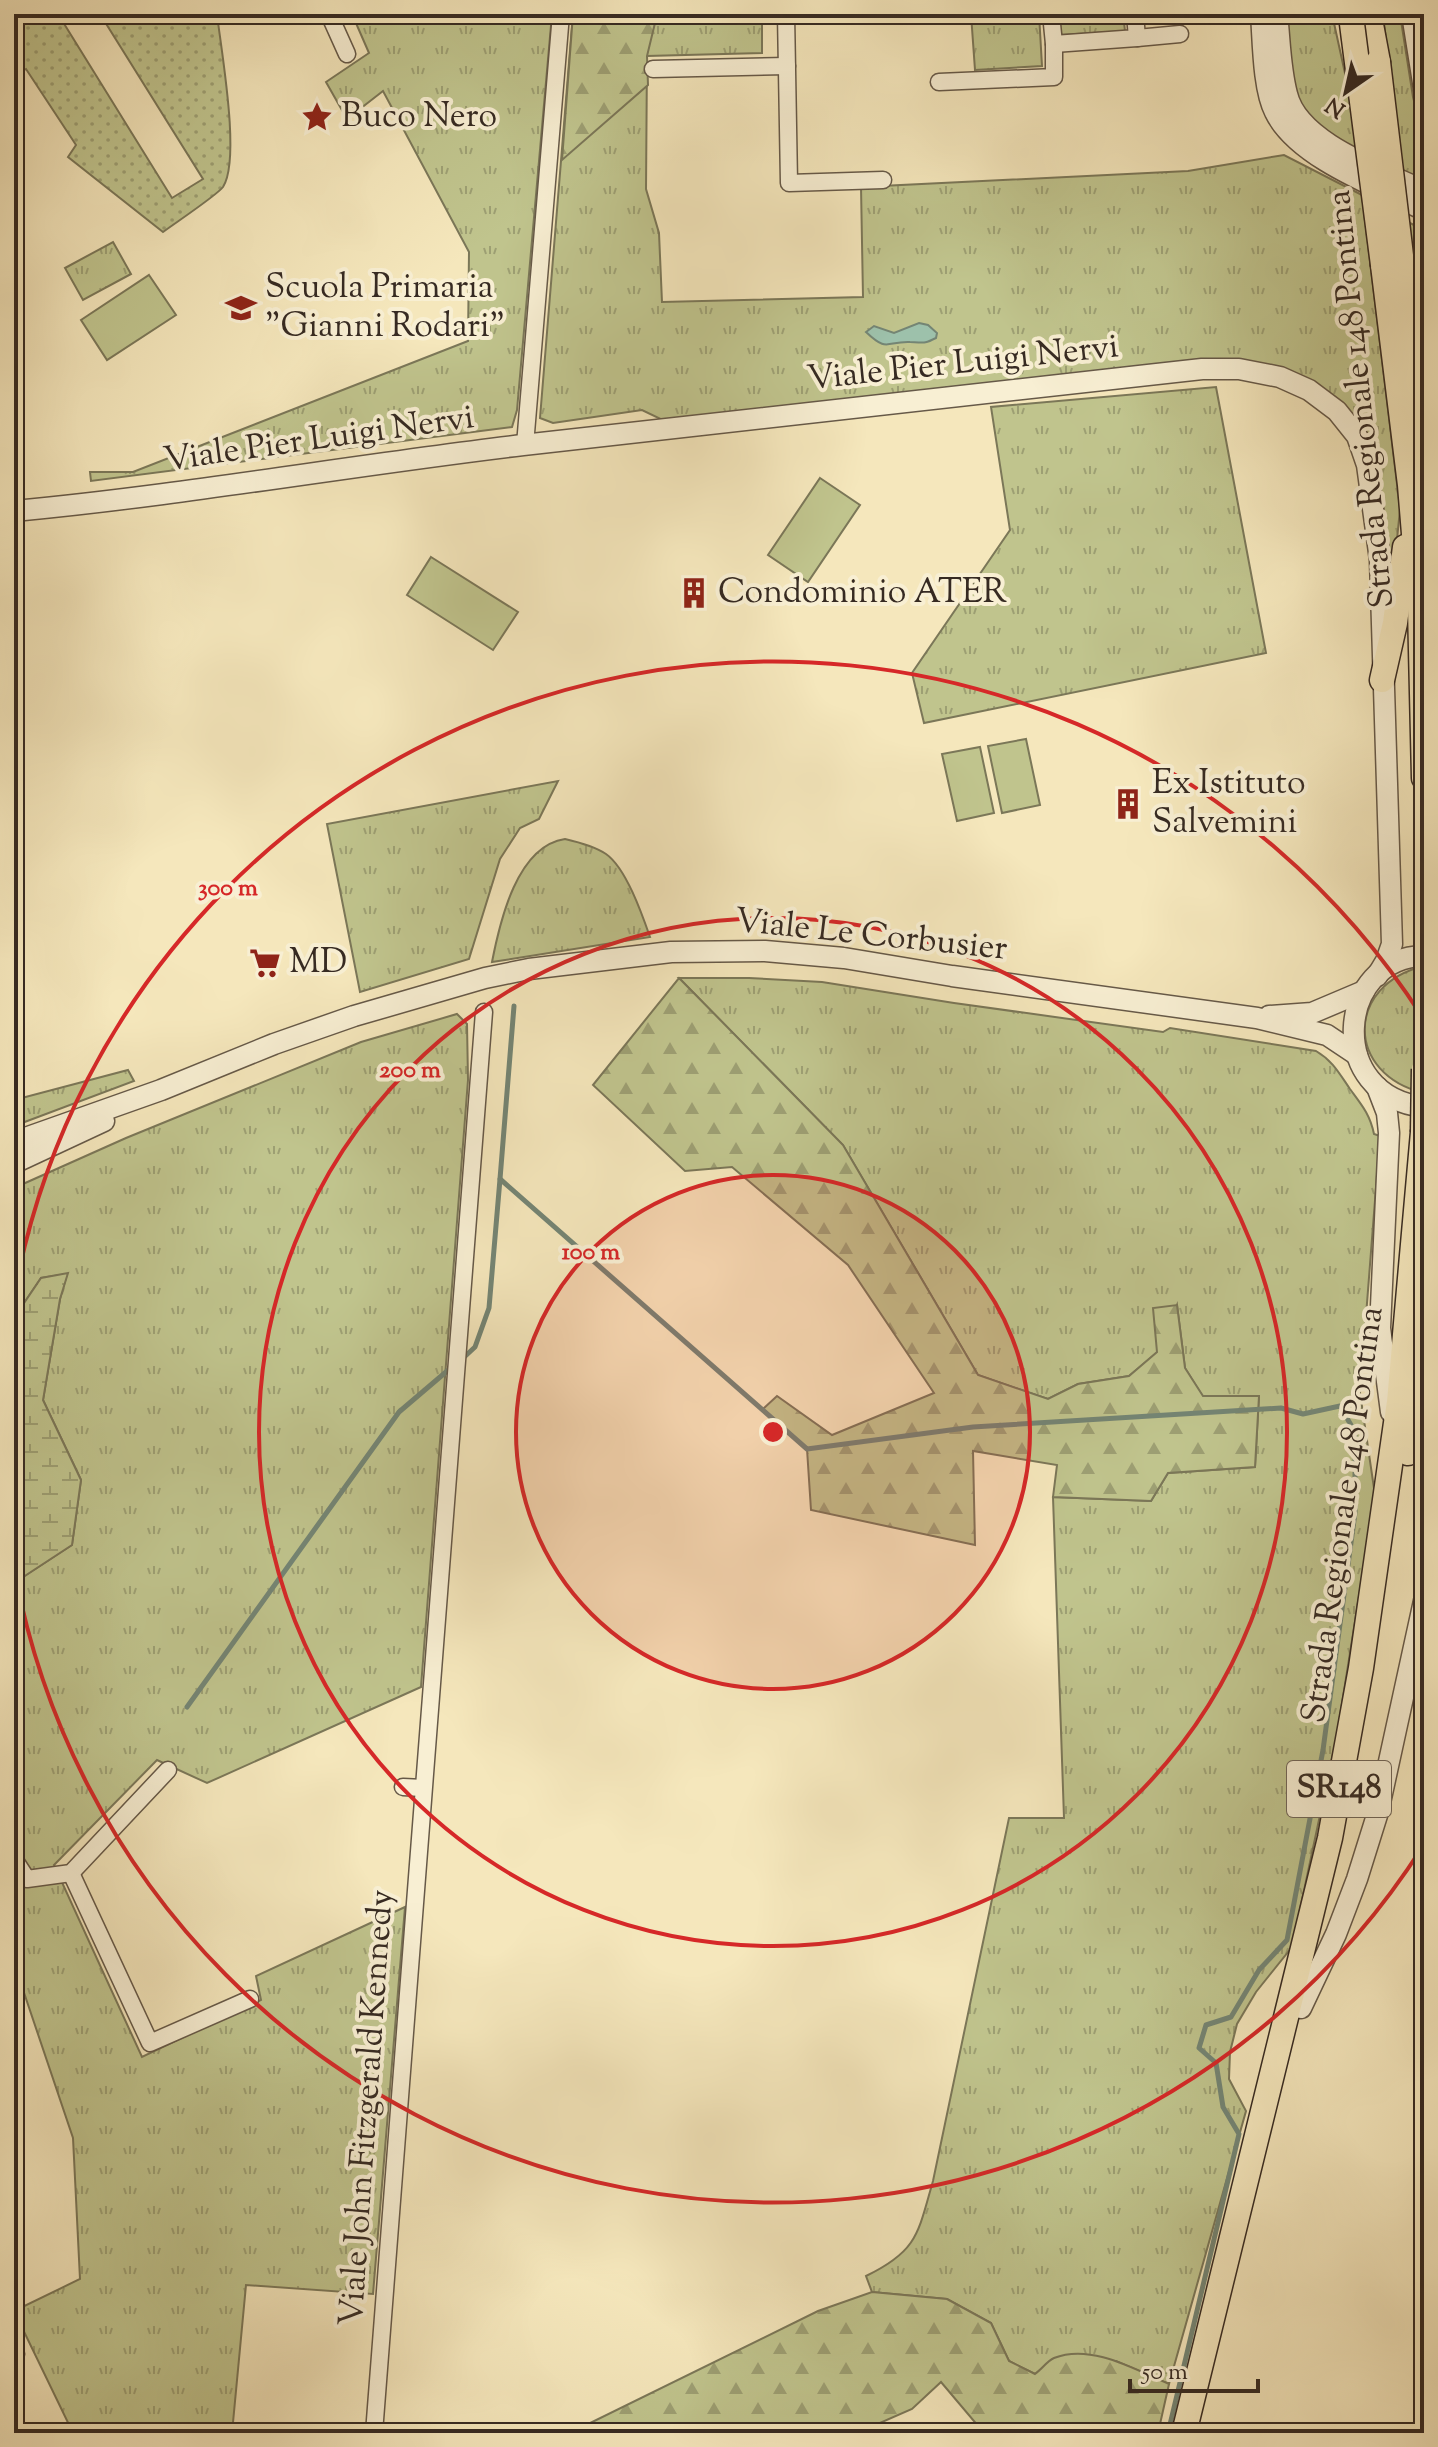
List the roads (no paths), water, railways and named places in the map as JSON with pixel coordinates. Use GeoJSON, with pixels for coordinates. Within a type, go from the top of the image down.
{"type":"FeatureCollection","features":[{"type":"Feature","properties":{"kind":"main road","name":"Strada Regionale 148 Pontina"},"geometry":{"type":"LineString","coordinates":[[1361,14],[1378,62],[1393,265]]}},
{"type":"Feature","properties":{"kind":"main road","name":"Strada Regionale 148 Pontina"},"geometry":{"type":"LineString","coordinates":[[1361,14],[1417,476],[1424,778]]}},
{"type":"Feature","properties":{"kind":"main road"},"geometry":{"type":"LineString","coordinates":[[1382,680],[1395,623],[1417,476]]}},
{"type":"Feature","properties":{"kind":"main road","name":"Strada Regionale 148 Pontina"},"geometry":{"type":"LineString","coordinates":[[1184,2433],[1330,1838],[1361,1668],[1392,1453],[1423,1132],[1424,1069]]}},
{"type":"Feature","properties":{"kind":"main road","name":"Strada Regionale 148 Pontina"},"geometry":{"type":"LineString","coordinates":[[1201,2433],[1341,1845],[1377,1671],[1415,1406],[1424,1292]]}},
{"type":"Feature","properties":{"kind":"street"},"geometry":{"type":"LineString","coordinates":[[329,14],[347,54]]}},
{"type":"Feature","properties":{"kind":"street"},"geometry":{"type":"LineString","coordinates":[[525,445],[561,14]]}},
{"type":"Feature","properties":{"kind":"street"},"geometry":{"type":"LineString","coordinates":[[786,14],[789,183],[883,180]]}},
{"type":"Feature","properties":{"kind":"street"},"geometry":{"type":"LineString","coordinates":[[939,82],[1054,77],[1051,14]]}},
{"type":"Feature","properties":{"kind":"street"},"geometry":{"type":"LineString","coordinates":[[1135,14],[1137,38]]}},
{"type":"Feature","properties":{"kind":"street"},"geometry":{"type":"LineString","coordinates":[[1261,14],[1264,62],[1273,110],[1283,126],[1313,152],[1424,210]]}},
{"type":"Feature","properties":{"kind":"street"},"geometry":{"type":"LineString","coordinates":[[1277,14],[1287,95],[1293,111],[1302,122],[1342,152],[1424,191]]}},
{"type":"Feature","properties":{"kind":"street"},"geometry":{"type":"LineString","coordinates":[[1412,14],[1424,89]]}},
{"type":"Feature","properties":{"kind":"street"},"geometry":{"type":"LineString","coordinates":[[1054,44],[1180,34]]}},
{"type":"Feature","properties":{"kind":"street"},"geometry":{"type":"LineString","coordinates":[[653,69],[787,66]]}},
{"type":"Feature","properties":{"kind":"street","name":"Viale Pier Luigi Nervi"},"geometry":{"type":"LineString","coordinates":[[14,511],[118,501],[296,474],[525,445],[1202,369],[1239,369],[1280,377],[1309,390],[1337,411],[1357,436],[1367,465],[1380,560],[1392,944],[1386,961],[1355,1012],[1353,1034],[1357,1055]]}},
{"type":"Feature","properties":{"kind":"street","name":"Viale Le Corbusier"},"geometry":{"type":"LineString","coordinates":[[14,1142],[354,1016],[485,978],[529,969],[671,952],[765,951],[844,958],[1257,1018],[1327,1035],[1357,1055]]}},
{"type":"Feature","properties":{"kind":"street","name":"Viale Le Corbusier"},"geometry":{"type":"LineString","coordinates":[[1257,1018],[1312,1013],[1370,984],[1396,963],[1424,956]]}},
{"type":"Feature","properties":{"kind":"street","name":"Viale John Fitzgerald Kennedy"},"geometry":{"type":"LineString","coordinates":[[374,2433],[484,1012]]}},
{"type":"Feature","properties":{"kind":"street"},"geometry":{"type":"LineString","coordinates":[[1357,1055],[1377,1087],[1392,1098],[1424,1107]]}},
{"type":"Feature","properties":{"kind":"street"},"geometry":{"type":"LineString","coordinates":[[1377,1087],[1387,1113],[1389,1129],[1380,1328],[1390,1403],[1392,1453]]}},
{"type":"Feature","properties":{"kind":"street","name":"Viale Le Corbusier"},"geometry":{"type":"LineString","coordinates":[[14,1163],[81,1134],[161,1090]]}},
{"type":"Feature","properties":{"kind":"street"},"geometry":{"type":"LineString","coordinates":[[1301,2008],[1336,1934],[1378,1812],[1424,1601]]}},
{"type":"Feature","properties":{"kind":"street"},"geometry":{"type":"LineString","coordinates":[[14,1859],[27,1879],[71,1873],[168,1770]]}},
{"type":"Feature","properties":{"kind":"street"},"geometry":{"type":"LineString","coordinates":[[403,1787],[423,1788]]}},
{"type":"Feature","properties":{"kind":"street"},"geometry":{"type":"LineString","coordinates":[[71,1873],[150,2043],[250,1999]]}},
{"type":"Feature","properties":{"kind":"waterway"},"geometry":{"type":"LineString","coordinates":[[500,1179],[514,1006]]}},
{"type":"Feature","properties":{"kind":"waterway"},"geometry":{"type":"LineString","coordinates":[[461,1360],[475,1347],[489,1308],[500,1179],[807,1449],[973,1427],[1281,1408],[1303,1414],[1340,1406],[1355,1432],[1355,1513],[1323,1750],[1287,1940],[1259,1970],[1231,2017],[1206,2025],[1199,2048],[1216,2063],[1223,2107],[1239,2134],[1168,2433]]}},
{"type":"Feature","properties":{"kind":"waterway"},"geometry":{"type":"LineString","coordinates":[[187,1707],[399,1412],[453,1366]]}},
{"type":"Feature","properties":{"kind":"place","name":"Buco Nero"},"geometry":{"type":"Point","coordinates":[317,117]}},
{"type":"Feature","properties":{"kind":"place","name":"Scuola Primaria \"Gianni Rodari\""},"geometry":{"type":"Point","coordinates":[241,308]}},
{"type":"Feature","properties":{"kind":"place","name":"Condominio ATER"},"geometry":{"type":"Point","coordinates":[694,593]}},
{"type":"Feature","properties":{"kind":"place","name":"Ex Istituto Salvemini"},"geometry":{"type":"Point","coordinates":[1128,804]}},
{"type":"Feature","properties":{"kind":"place","name":"MD"},"geometry":{"type":"Point","coordinates":[265,963]}}]}
